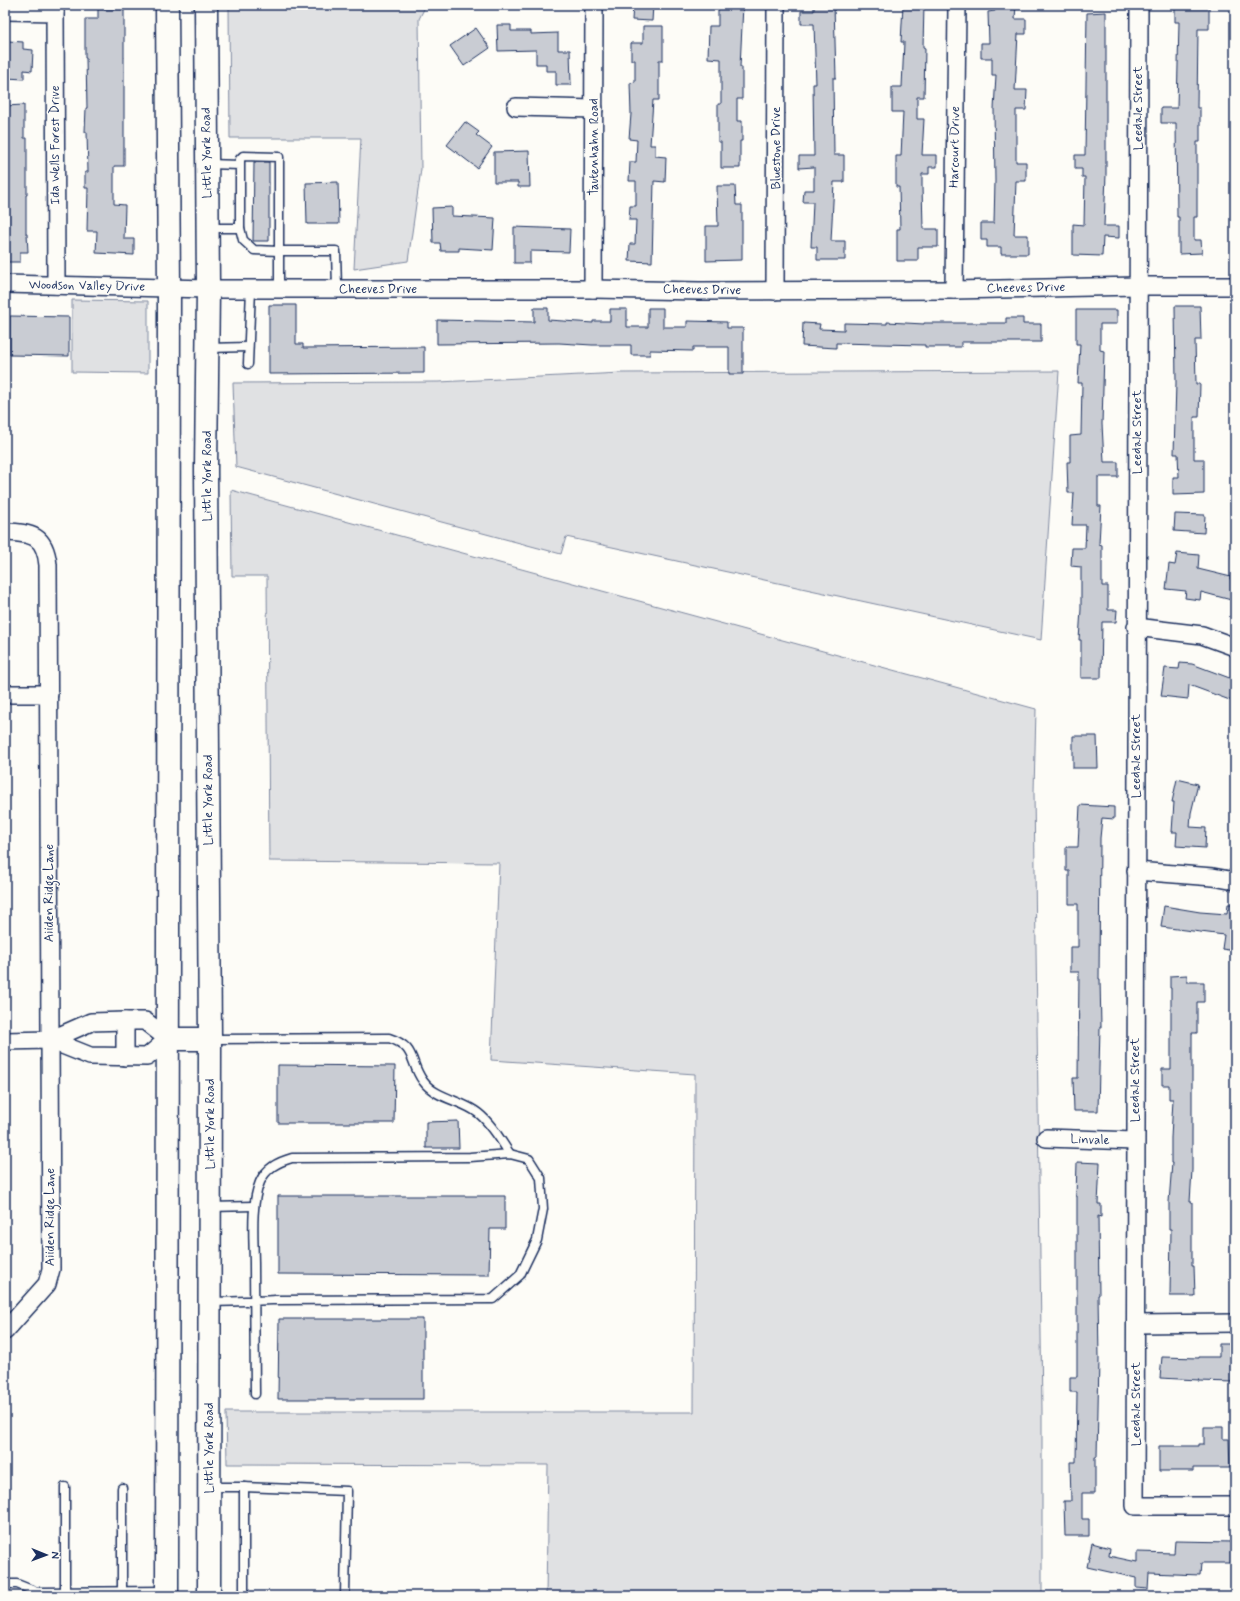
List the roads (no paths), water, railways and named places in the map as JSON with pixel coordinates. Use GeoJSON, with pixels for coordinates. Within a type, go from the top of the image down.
{"type":"FeatureCollection","features":[{"type":"Feature","properties":{"kind":"main road"},"geometry":{"type":"LineString","coordinates":[[167,5],[169,288],[168,1593]]}},
{"type":"Feature","properties":{"kind":"main road","name":"Little York Road"},"geometry":{"type":"LineString","coordinates":[[206,5],[208,228],[206,469],[210,1039],[210,1596]]}},
{"type":"Feature","properties":{"kind":"main road"},"geometry":{"type":"LineString","coordinates":[[168,1039],[210,1039]]}},
{"type":"Feature","properties":{"kind":"street","name":"Tautenhahn Road"},"geometry":{"type":"LineString","coordinates":[[593,289],[594,5]]}},
{"type":"Feature","properties":{"kind":"street","name":"Bluestone Drive"},"geometry":{"type":"LineString","coordinates":[[775,291],[776,5]]}},
{"type":"Feature","properties":{"kind":"street","name":"Harcourt Drive"},"geometry":{"type":"LineString","coordinates":[[954,290],[957,5]]}},
{"type":"Feature","properties":{"kind":"street","name":"Leedale Street"},"geometry":{"type":"LineString","coordinates":[[1139,5],[1136,627],[1135,1506],[1235,1506]]}},
{"type":"Feature","properties":{"kind":"street"},"geometry":{"type":"LineString","coordinates":[[5,11],[55,8]]}},
{"type":"Feature","properties":{"kind":"street","name":"Ida Wells Forest Drive"},"geometry":{"type":"LineString","coordinates":[[55,8],[56,285]]}},
{"type":"Feature","properties":{"kind":"street"},"geometry":{"type":"LineString","coordinates":[[516,107],[594,109]]}},
{"type":"Feature","properties":{"kind":"street","name":"Woodson Valley Drive"},"geometry":{"type":"LineString","coordinates":[[5,284],[169,288]]}},
{"type":"Feature","properties":{"kind":"street","name":"Cheeves Drive"},"geometry":{"type":"LineString","coordinates":[[169,288],[775,291],[1235,286]]}},
{"type":"Feature","properties":{"kind":"street","name":"Aiiden Ridge Lane"},"geometry":{"type":"LineString","coordinates":[[5,532],[21,532],[34,535],[47,553],[48,565],[51,1269],[47,1284],[5,1330]]}},
{"type":"Feature","properties":{"kind":"street"},"geometry":{"type":"LineString","coordinates":[[1136,627],[1202,635],[1235,647]]}},
{"type":"Feature","properties":{"kind":"street"},"geometry":{"type":"LineString","coordinates":[[5,694],[49,694]]}},
{"type":"Feature","properties":{"kind":"street"},"geometry":{"type":"LineString","coordinates":[[1136,871],[1213,876],[1235,882]]}},
{"type":"Feature","properties":{"kind":"street"},"geometry":{"type":"LineString","coordinates":[[125,1021],[125,1057]]}},
{"type":"Feature","properties":{"kind":"street"},"geometry":{"type":"LineString","coordinates":[[5,1041],[50,1040],[91,1022],[125,1021],[145,1021],[168,1039],[146,1057],[90,1056],[50,1040]]}},
{"type":"Feature","properties":{"kind":"street","name":"Linvale"},"geometry":{"type":"LineString","coordinates":[[1046,1138],[1135,1141]]}},
{"type":"Feature","properties":{"kind":"street"},"geometry":{"type":"LineString","coordinates":[[1136,1324],[1235,1323]]}},
{"type":"Feature","properties":{"kind":"lane"},"geometry":{"type":"LineString","coordinates":[[279,289],[279,251],[279,157],[243,156],[240,159],[240,228],[243,240],[254,250],[279,251],[336,251],[337,289]]}},
{"type":"Feature","properties":{"kind":"lane"},"geometry":{"type":"LineString","coordinates":[[207,164],[240,165]]}},
{"type":"Feature","properties":{"kind":"lane"},"geometry":{"type":"LineString","coordinates":[[208,228],[240,228]]}},
{"type":"Feature","properties":{"kind":"lane"},"geometry":{"type":"LineString","coordinates":[[248,364],[251,289]]}},
{"type":"Feature","properties":{"kind":"lane"},"geometry":{"type":"LineString","coordinates":[[208,348],[248,346]]}},
{"type":"Feature","properties":{"kind":"lane"},"geometry":{"type":"LineString","coordinates":[[210,1039],[389,1038],[399,1041],[408,1050],[423,1081],[434,1092],[477,1113],[487,1121],[510,1154]]}},
{"type":"Feature","properties":{"kind":"lane"},"geometry":{"type":"LineString","coordinates":[[209,1302],[254,1301],[283,1300],[493,1299],[520,1275],[537,1240],[543,1209],[541,1178],[529,1159],[510,1154],[470,1157],[292,1158],[279,1162],[267,1170],[260,1182],[254,1206],[254,1301],[255,1394]]}},
{"type":"Feature","properties":{"kind":"lane"},"geometry":{"type":"LineString","coordinates":[[210,1207],[254,1206]]}},
{"type":"Feature","properties":{"kind":"lane"},"geometry":{"type":"LineString","coordinates":[[65,1487],[65,1592]]}},
{"type":"Feature","properties":{"kind":"lane"},"geometry":{"type":"LineString","coordinates":[[209,1487],[347,1491],[345,1596]]}},
{"type":"Feature","properties":{"kind":"lane"},"geometry":{"type":"LineString","coordinates":[[244,1487],[244,1596]]}},
{"type":"Feature","properties":{"kind":"lane"},"geometry":{"type":"LineString","coordinates":[[120,1593],[122,1488]]}},
{"type":"Feature","properties":{"kind":"lane"},"geometry":{"type":"LineString","coordinates":[[5,1584],[17,1584],[37,1592],[168,1593]]}}]}
